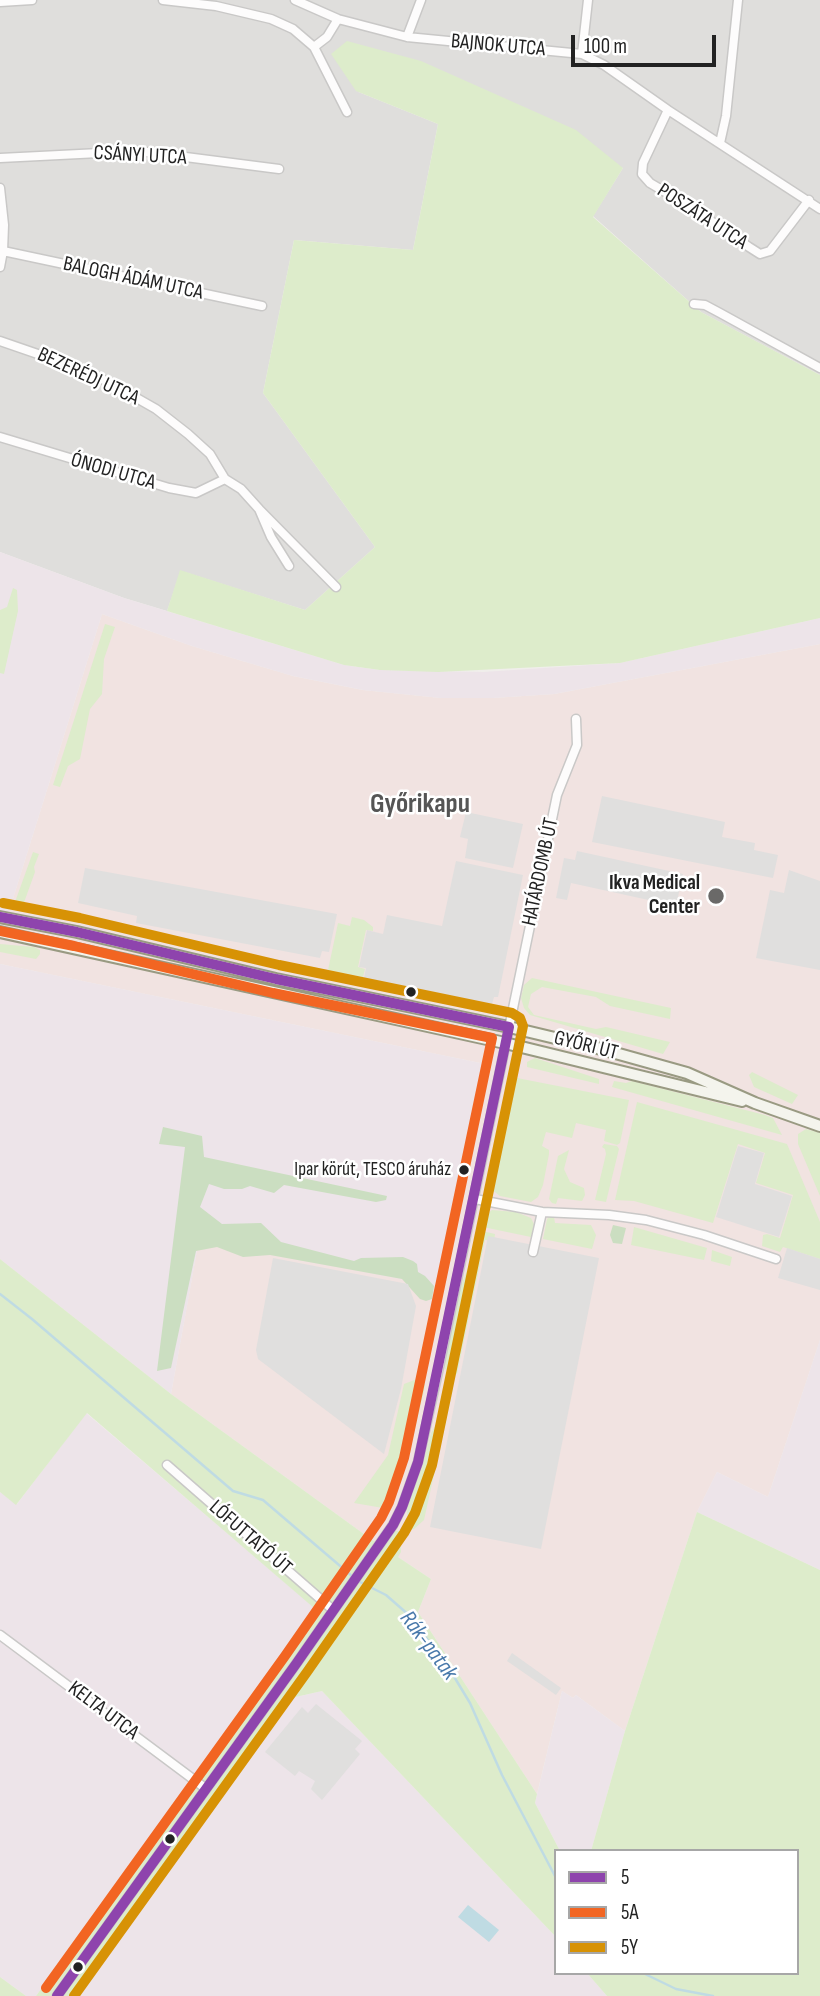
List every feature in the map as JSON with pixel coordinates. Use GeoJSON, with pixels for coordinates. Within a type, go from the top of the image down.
{"type":"FeatureCollection","features":[{"type":"Feature","properties":{"kind":"main road","name":"GYŐRI ÚT"},"geometry":{"type":"LineString","coordinates":[[0,917],[77,932],[276,979],[509,1027],[687,1073],[755,1103],[820,1126]]}},
{"type":"Feature","properties":{"kind":"main road","name":"GYŐRI ÚT"},"geometry":{"type":"LineString","coordinates":[[0,932],[505,1044],[755,1103]]}},
{"type":"Feature","properties":{"kind":"street"},"geometry":{"type":"LineString","coordinates":[[0,2],[32,0]]}},
{"type":"Feature","properties":{"kind":"street"},"geometry":{"type":"LineString","coordinates":[[163,0],[217,3],[271,19],[293,29],[314,47],[347,112]]}},
{"type":"Feature","properties":{"kind":"street","name":"BAJNOK UTCA"},"geometry":{"type":"LineString","coordinates":[[295,0],[338,19],[407,37],[582,54],[604,65],[667,110],[820,209]]}},
{"type":"Feature","properties":{"kind":"street"},"geometry":{"type":"LineString","coordinates":[[407,37],[421,0]]}},
{"type":"Feature","properties":{"kind":"street"},"geometry":{"type":"LineString","coordinates":[[582,54],[588,0]]}},
{"type":"Feature","properties":{"kind":"street"},"geometry":{"type":"LineString","coordinates":[[720,143],[726,116],[738,0]]}},
{"type":"Feature","properties":{"kind":"street"},"geometry":{"type":"LineString","coordinates":[[314,47],[327,37],[338,19]]}},
{"type":"Feature","properties":{"kind":"street","name":"POSZÁTA UTCA"},"geometry":{"type":"LineString","coordinates":[[667,110],[643,163],[642,174],[650,183],[760,254],[770,251],[809,200]]}},
{"type":"Feature","properties":{"kind":"street","name":"CSÁNYI UTCA"},"geometry":{"type":"LineString","coordinates":[[0,158],[139,151],[279,169]]}},
{"type":"Feature","properties":{"kind":"street"},"geometry":{"type":"LineString","coordinates":[[0,188],[4,207],[4,251],[0,267]]}},
{"type":"Feature","properties":{"kind":"street","name":"BALOGH ÁDÁM UTCA"},"geometry":{"type":"LineString","coordinates":[[4,251],[262,306]]}},
{"type":"Feature","properties":{"kind":"street"},"geometry":{"type":"LineString","coordinates":[[694,304],[705,305],[820,368]]}},
{"type":"Feature","properties":{"kind":"street","name":"BEZERÉDJ UTCA"},"geometry":{"type":"LineString","coordinates":[[0,341],[84,370],[156,409],[210,454],[225,479],[241,489],[336,587]]}},
{"type":"Feature","properties":{"kind":"street","name":"ÓNODI UTCA"},"geometry":{"type":"LineString","coordinates":[[0,437],[196,494],[225,479]]}},
{"type":"Feature","properties":{"kind":"street","name":"BEZERÉDJ UTCA"},"geometry":{"type":"LineString","coordinates":[[259,509],[271,537],[289,566]]}},
{"type":"Feature","properties":{"kind":"street","name":"HATÁRDOMB ÚT"},"geometry":{"type":"LineString","coordinates":[[57,1996],[361,1571],[393,1525],[402,1507],[418,1462],[475,1199],[557,794],[578,745],[576,719]]}},
{"type":"Feature","properties":{"kind":"street"},"geometry":{"type":"LineString","coordinates":[[475,1199],[542,1212],[609,1214],[646,1220],[704,1235],[776,1259]]}},
{"type":"Feature","properties":{"kind":"street"},"geometry":{"type":"LineString","coordinates":[[533,1252],[542,1212]]}},
{"type":"Feature","properties":{"kind":"street","name":"LÓFUTTATÓ ÚT"},"geometry":{"type":"LineString","coordinates":[[167,1465],[333,1610]]}},
{"type":"Feature","properties":{"kind":"street","name":"KELTA UTCA"},"geometry":{"type":"LineString","coordinates":[[0,1635],[205,1788]]}},
{"type":"Feature","properties":{"kind":"shaded area"},"geometry":{"type":"Polygon","coordinates":[[[0,0],[820,0],[820,375],[701,312],[593,216],[623,168],[356,91],[438,124],[413,250],[294,240],[263,393],[375,547],[305,610],[181,571],[167,611],[0,552],[0,0]]]}},
{"type":"Feature","properties":{"kind":"shaded area"},"geometry":{"type":"Polygon","coordinates":[[[0,552],[124,598],[344,665],[380,670],[483,672],[620,663],[820,618],[820,644],[554,694],[441,698],[363,690],[293,676],[192,646],[102,614],[0,940],[0,552]]]}},
{"type":"Feature","properties":{"kind":"shaded area"},"geometry":{"type":"Polygon","coordinates":[[[102,614],[192,646],[293,676],[363,690],[441,698],[554,694],[820,644],[820,1340],[768,1497],[717,1472],[697,1512],[625,1731],[576,1695],[573,1698],[562,1691],[537,1794],[418,1612],[431,1579],[368,1537],[171,1394],[199,1239],[485,1064],[0,964],[0,940],[102,614]]]}},
{"type":"Feature","properties":{"kind":"shaded area"},"geometry":{"type":"Polygon","coordinates":[[[602,796],[725,822],[722,837],[755,843],[754,850],[778,855],[773,878],[592,842],[602,796]]]}},
{"type":"Feature","properties":{"kind":"shaded area"},"geometry":{"type":"Polygon","coordinates":[[[466,812],[523,824],[513,868],[465,858],[468,839],[460,837],[466,812]]]}},
{"type":"Feature","properties":{"kind":"shaded area"},"geometry":{"type":"Polygon","coordinates":[[[577,851],[683,874],[676,906],[571,883],[567,900],[556,898],[564,858],[575,860],[577,851]]]}},
{"type":"Feature","properties":{"kind":"shaded area"},"geometry":{"type":"Polygon","coordinates":[[[456,861],[523,875],[498,997],[494,997],[492,1004],[364,978],[366,968],[359,967],[367,930],[383,934],[387,915],[442,926],[456,861]]]}},
{"type":"Feature","properties":{"kind":"shaded area"},"geometry":{"type":"Polygon","coordinates":[[[85,868],[337,914],[329,952],[322,951],[320,958],[136,923],[137,916],[78,903],[85,868]]]}},
{"type":"Feature","properties":{"kind":"shaded area"},"geometry":{"type":"Polygon","coordinates":[[[789,870],[820,881],[820,970],[756,958],[770,890],[784,893],[789,870]]]}},
{"type":"Feature","properties":{"kind":"shaded area"},"geometry":{"type":"Polygon","coordinates":[[[0,964],[485,1064],[438,1286],[199,1240],[171,1394],[0,1259],[0,964]]]}},
{"type":"Feature","properties":{"kind":"shaded area"},"geometry":{"type":"Polygon","coordinates":[[[738,1146],[764,1153],[755,1184],[792,1196],[779,1237],[716,1217],[738,1146]]]}},
{"type":"Feature","properties":{"kind":"shaded area"},"geometry":{"type":"Polygon","coordinates":[[[488,1236],[599,1258],[541,1549],[430,1527],[488,1236]]]}},
{"type":"Feature","properties":{"kind":"shaded area"},"geometry":{"type":"Polygon","coordinates":[[[787,1248],[820,1259],[820,1290],[778,1278],[787,1248]]]}},
{"type":"Feature","properties":{"kind":"shaded area"},"geometry":{"type":"Polygon","coordinates":[[[273,1258],[408,1284],[416,1306],[401,1389],[384,1454],[258,1359],[256,1350],[273,1258]]]}},
{"type":"Feature","properties":{"kind":"shaded area"},"geometry":{"type":"Polygon","coordinates":[[[820,1340],[820,1570],[697,1512],[717,1472],[768,1497],[820,1340]]]}},
{"type":"Feature","properties":{"kind":"shaded area"},"geometry":{"type":"Polygon","coordinates":[[[86,1413],[315,1608],[36,1996],[26,1996],[0,1977],[0,1492],[17,1504],[86,1413]]]}},
{"type":"Feature","properties":{"kind":"shaded area"},"geometry":{"type":"Polygon","coordinates":[[[512,1653],[561,1688],[556,1695],[507,1661],[512,1653]]]}},
{"type":"Feature","properties":{"kind":"shaded area"},"geometry":{"type":"Polygon","coordinates":[[[322,1691],[554,1935],[554,1975],[589,1975],[607,1996],[75,1996],[282,1700],[322,1691]]]}},
{"type":"Feature","properties":{"kind":"shaded area"},"geometry":{"type":"Polygon","coordinates":[[[562,1691],[573,1698],[576,1695],[625,1731],[592,1849],[559,1849],[535,1803],[562,1691]]]}},
{"type":"Feature","properties":{"kind":"shaded area"},"geometry":{"type":"Polygon","coordinates":[[[316,1704],[362,1741],[355,1749],[360,1754],[322,1800],[311,1789],[315,1781],[299,1771],[295,1776],[265,1752],[302,1707],[308,1713],[316,1704]]]}},
{"type":"Feature","properties":{"kind":"green space"},"geometry":{"type":"Polygon","coordinates":[[[347,41],[421,61],[576,130],[623,168],[593,217],[701,312],[820,375],[820,618],[620,663],[438,672],[380,670],[344,665],[167,611],[180,570],[305,610],[375,547],[263,393],[294,240],[413,250],[438,124],[356,91],[331,54],[347,41]]]}},
{"type":"Feature","properties":{"kind":"green space"},"geometry":{"type":"Polygon","coordinates":[[[13,588],[17,590],[18,611],[4,674],[0,673],[0,610],[7,607],[13,588]]]}},
{"type":"Feature","properties":{"kind":"green space"},"geometry":{"type":"Polygon","coordinates":[[[105,624],[115,627],[104,659],[102,694],[90,709],[80,759],[68,766],[60,787],[53,785],[105,624]]]}},
{"type":"Feature","properties":{"kind":"green space"},"geometry":{"type":"Polygon","coordinates":[[[33,852],[39,854],[35,872],[22,908],[18,908],[15,902],[33,852]]]}},
{"type":"Feature","properties":{"kind":"green space"},"geometry":{"type":"Polygon","coordinates":[[[352,917],[364,920],[373,927],[373,931],[366,930],[358,967],[365,969],[363,977],[328,970],[338,923],[350,926],[352,917]]]}},
{"type":"Feature","properties":{"kind":"green space"},"geometry":{"type":"Polygon","coordinates":[[[0,944],[34,947],[40,950],[40,954],[36,959],[0,952],[0,944]]]}},
{"type":"Feature","properties":{"kind":"green space"},"geometry":{"type":"Polygon","coordinates":[[[532,978],[671,1008],[670,1019],[610,1006],[596,997],[542,987],[531,994],[528,1007],[534,1015],[596,1029],[606,1027],[670,1042],[663,1054],[530,1015],[521,998],[524,985],[532,978]]]}},
{"type":"Feature","properties":{"kind":"green space"},"geometry":{"type":"Polygon","coordinates":[[[535,1058],[599,1079],[599,1084],[527,1067],[527,1062],[535,1058]]]}},
{"type":"Feature","properties":{"kind":"green space"},"geometry":{"type":"Polygon","coordinates":[[[752,1072],[798,1095],[792,1104],[754,1087],[749,1075],[752,1072]]]}},
{"type":"Feature","properties":{"kind":"green space"},"geometry":{"type":"Polygon","coordinates":[[[512,1077],[629,1100],[620,1143],[617,1145],[604,1141],[606,1130],[576,1123],[572,1138],[546,1132],[542,1146],[549,1150],[549,1154],[538,1197],[531,1202],[500,1196],[491,1189],[488,1179],[512,1077]]]}},
{"type":"Feature","properties":{"kind":"green space"},"geometry":{"type":"Polygon","coordinates":[[[614,1081],[632,1081],[765,1115],[773,1118],[782,1135],[612,1087],[614,1081]]]}},
{"type":"Feature","properties":{"kind":"green space"},"geometry":{"type":"Polygon","coordinates":[[[637,1102],[787,1144],[820,1222],[820,1259],[783,1247],[780,1252],[762,1246],[763,1235],[780,1238],[793,1195],[756,1183],[765,1153],[738,1144],[713,1223],[634,1201],[615,1200],[637,1102]]]}},
{"type":"Feature","properties":{"kind":"green space"},"geometry":{"type":"Polygon","coordinates":[[[163,1127],[202,1136],[204,1157],[387,1196],[386,1200],[376,1202],[284,1185],[274,1193],[250,1186],[224,1189],[209,1184],[200,1207],[222,1224],[261,1223],[281,1242],[354,1261],[361,1258],[403,1257],[417,1264],[418,1272],[434,1286],[432,1299],[420,1299],[402,1279],[270,1255],[243,1257],[217,1247],[196,1251],[171,1368],[157,1371],[185,1147],[159,1144],[163,1127]]]}},
{"type":"Feature","properties":{"kind":"green space"},"geometry":{"type":"Polygon","coordinates":[[[806,1129],[820,1133],[820,1196],[798,1144],[798,1134],[806,1129]]]}},
{"type":"Feature","properties":{"kind":"green space"},"geometry":{"type":"Polygon","coordinates":[[[604,1144],[617,1146],[619,1149],[606,1202],[595,1200],[606,1154],[602,1147],[604,1144]]]}},
{"type":"Feature","properties":{"kind":"green space"},"geometry":{"type":"Polygon","coordinates":[[[569,1150],[564,1169],[570,1182],[584,1188],[585,1195],[582,1201],[558,1198],[556,1204],[552,1203],[549,1199],[558,1156],[569,1150]]]}},
{"type":"Feature","properties":{"kind":"green space"},"geometry":{"type":"Polygon","coordinates":[[[492,1210],[516,1212],[531,1218],[534,1224],[531,1237],[478,1226],[481,1219],[492,1210]]]}},
{"type":"Feature","properties":{"kind":"green space"},"geometry":{"type":"Polygon","coordinates":[[[550,1216],[554,1217],[555,1223],[591,1225],[596,1235],[592,1249],[543,1239],[550,1216]]]}},
{"type":"Feature","properties":{"kind":"green space"},"geometry":{"type":"Polygon","coordinates":[[[613,1225],[626,1228],[622,1244],[613,1243],[610,1235],[613,1225]]]}},
{"type":"Feature","properties":{"kind":"green space"},"geometry":{"type":"Polygon","coordinates":[[[634,1227],[707,1248],[704,1260],[631,1245],[634,1227]]]}},
{"type":"Feature","properties":{"kind":"green space"},"geometry":{"type":"Polygon","coordinates":[[[482,1231],[495,1234],[494,1241],[485,1240],[457,1374],[445,1369],[446,1355],[461,1286],[482,1231]]]}},
{"type":"Feature","properties":{"kind":"green space"},"geometry":{"type":"Polygon","coordinates":[[[712,1250],[732,1257],[730,1266],[711,1261],[712,1250]]]}},
{"type":"Feature","properties":{"kind":"green space"},"geometry":{"type":"Polygon","coordinates":[[[0,1259],[171,1394],[368,1537],[383,1547],[392,1531],[400,1531],[401,1552],[398,1557],[431,1579],[418,1612],[537,1794],[535,1803],[559,1849],[554,1849],[554,1935],[322,1691],[282,1700],[75,1996],[36,1996],[314,1608],[87,1413],[16,1505],[0,1492],[0,1259]]]}},
{"type":"Feature","properties":{"kind":"green space"},"geometry":{"type":"Polygon","coordinates":[[[417,1379],[425,1384],[424,1391],[407,1463],[389,1509],[354,1503],[388,1455],[404,1384],[417,1379]]]}},
{"type":"Feature","properties":{"kind":"green space"},"geometry":{"type":"Polygon","coordinates":[[[445,1388],[453,1389],[424,1520],[409,1530],[409,1499],[422,1468],[431,1433],[437,1423],[445,1388]]]}},
{"type":"Feature","properties":{"kind":"green space"},"geometry":{"type":"Polygon","coordinates":[[[697,1512],[820,1570],[820,1996],[607,1996],[589,1975],[799,1975],[799,1849],[592,1849],[625,1731],[697,1512]]]}},
{"type":"Feature","properties":{"kind":"green space"},"geometry":{"type":"Polygon","coordinates":[[[0,1977],[26,1996],[0,1996],[0,1977]]]}},
{"type":"Feature","properties":{"kind":"water"},"geometry":{"type":"Polygon","coordinates":[[[468,1905],[499,1930],[489,1942],[458,1917],[468,1905]]]}},
{"type":"Feature","properties":{"kind":"waterway","name":"Rák-patak"},"geometry":{"type":"LineString","coordinates":[[0,1294],[233,1491],[263,1500],[353,1577]]}},
{"type":"Feature","properties":{"kind":"waterway","name":"Rák-patak"},"geometry":{"type":"LineString","coordinates":[[358,1581],[386,1595],[410,1616],[450,1670],[470,1703],[502,1775],[554,1874]]}},
{"type":"Feature","properties":{"kind":"waterway","name":"Rák-patak"},"geometry":{"type":"LineString","coordinates":[[647,1975],[676,1989],[713,1996]]}},
{"type":"Feature","properties":{"kind":"transit line","name":"5Y"},"geometry":{"type":"LineString","coordinates":[[3,903],[80,918],[279,965],[512,1013],[520,1018],[523,1026],[432,1465],[415,1513],[404,1533],[307,1672],[74,1996]]}},
{"type":"Feature","properties":{"kind":"transit line","name":"5"},"geometry":{"type":"LineString","coordinates":[[0,917],[77,932],[276,979],[509,1027],[418,1462],[402,1507],[393,1525],[296,1664],[57,1996]]}},
{"type":"Feature","properties":{"kind":"transit line","name":"5A"},"geometry":{"type":"LineString","coordinates":[[0,931],[273,993],[492,1038],[404,1458],[389,1502],[381,1518],[285,1656],[46,1988]]}},
{"type":"Feature","properties":{"kind":"place","name":"Ikva Medical Center"},"geometry":{"type":"Point","coordinates":[716,896]}},
{"type":"Feature","properties":{"kind":"place","name":"Ipar körút, TESCO áruház"},"geometry":{"type":"Point","coordinates":[464,1170]}},
{"type":"Feature","properties":{"kind":"district","name":"Győrikapu"},"geometry":{"type":"Point","coordinates":[420,805]}}]}
